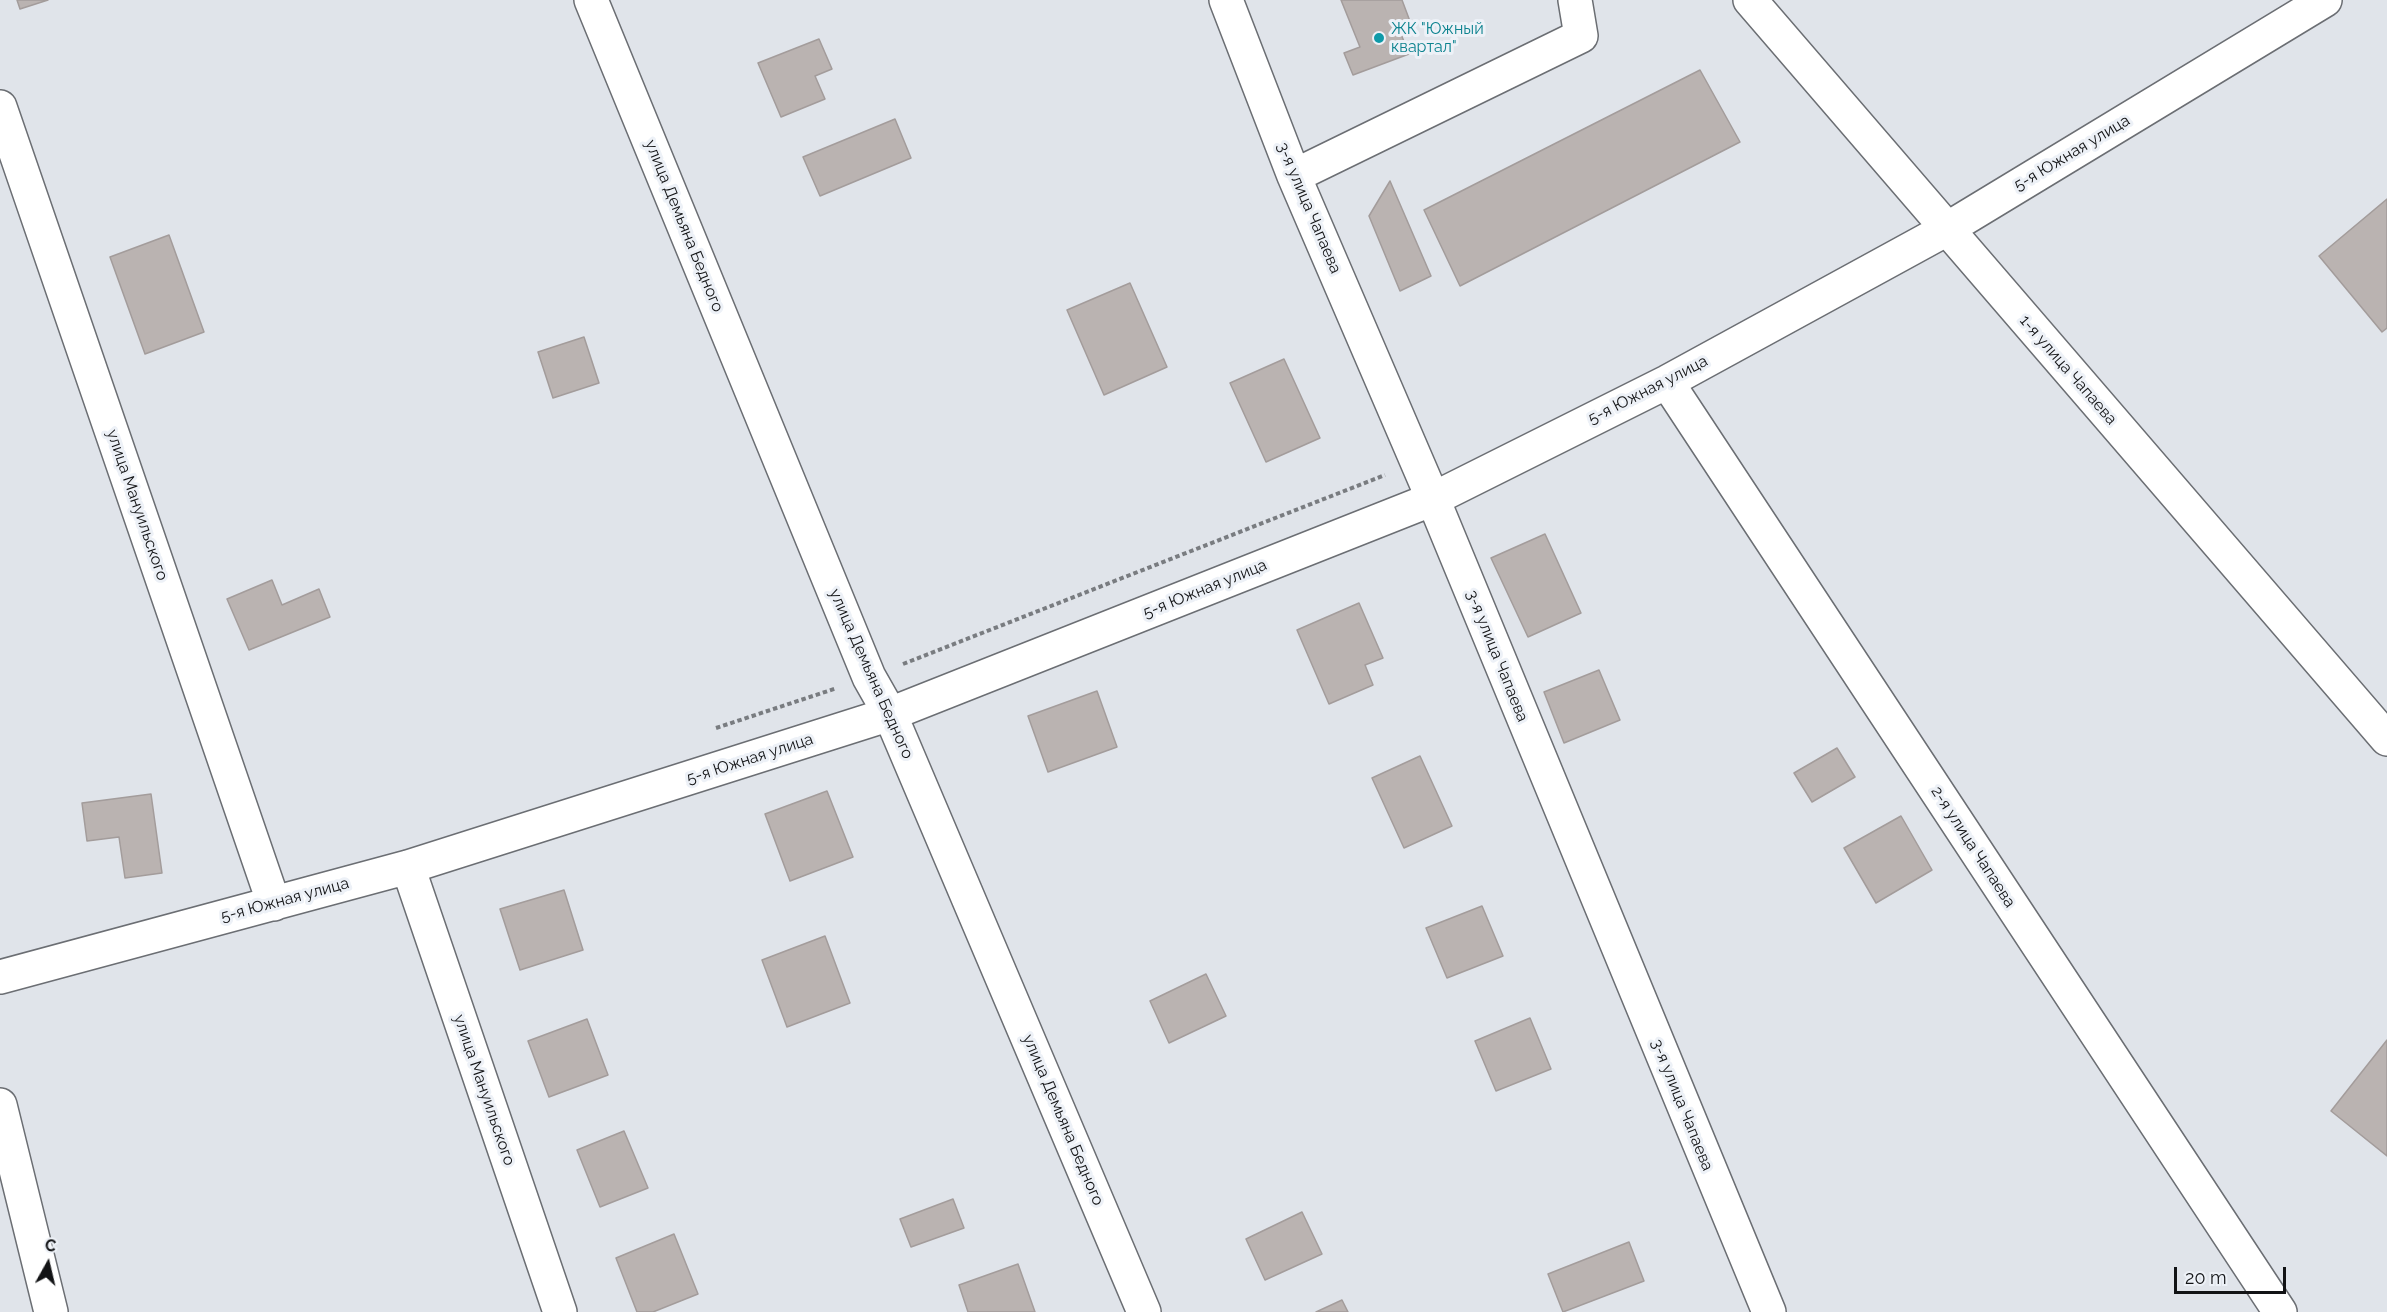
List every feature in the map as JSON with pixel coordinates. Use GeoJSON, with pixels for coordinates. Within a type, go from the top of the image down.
{"type":"FeatureCollection","features":[{"type":"Feature","properties":{"kind":"street","name":"улица Демьяна Бедного"},"geometry":{"type":"LineString","coordinates":[[591,0],[869,677],[890,714],[1144,1312]]}},
{"type":"Feature","properties":{"kind":"street","name":"3-я улица Чапаева"},"geometry":{"type":"LineString","coordinates":[[1226,0],[1294,176],[1433,499],[1768,1312]]}},
{"type":"Feature","properties":{"kind":"street"},"geometry":{"type":"LineString","coordinates":[[1294,176],[1581,36],[1575,0]]}},
{"type":"Feature","properties":{"kind":"street","name":"1-я улица Чапаева"},"geometry":{"type":"LineString","coordinates":[[1750,0],[2387,739]]}},
{"type":"Feature","properties":{"kind":"street","name":"5-я Южная улица"},"geometry":{"type":"LineString","coordinates":[[0,977],[408,867],[890,714],[1433,499],[1667,382],[1947,229],[2325,0]]}},
{"type":"Feature","properties":{"kind":"street","name":"улица Мануильского"},"geometry":{"type":"LineString","coordinates":[[0,107],[274,904]]}},
{"type":"Feature","properties":{"kind":"street","name":"2-я улица Чапаева"},"geometry":{"type":"LineString","coordinates":[[1667,382],[2280,1312]]}},
{"type":"Feature","properties":{"kind":"street","name":"улица Мануильского"},"geometry":{"type":"LineString","coordinates":[[408,867],[560,1312]]}},
{"type":"Feature","properties":{"kind":"street"},"geometry":{"type":"LineString","coordinates":[[0,1105],[51,1312]]}},
{"type":"Feature","properties":{"kind":"path"},"geometry":{"type":"LineString","coordinates":[[712,729],[869,677],[1417,462]]}},
{"type":"Feature","properties":{"kind":"building"},"geometry":{"type":"Polygon","coordinates":[[[17,0],[48,0],[20,9],[17,0]]]}},
{"type":"Feature","properties":{"kind":"building","name":"ЖК \"Южный квартал\""},"geometry":{"type":"Polygon","coordinates":[[[1341,0],[1402,0],[1411,24],[1399,29],[1409,54],[1353,75],[1344,53],[1360,47],[1341,0]]]}},
{"type":"Feature","properties":{"kind":"building"},"geometry":{"type":"Polygon","coordinates":[[[819,39],[832,69],[815,76],[825,99],[781,117],[758,63],[819,39]]]}},
{"type":"Feature","properties":{"kind":"building"},"geometry":{"type":"Polygon","coordinates":[[[1700,70],[1740,142],[1460,286],[1424,210],[1700,70]]]}},
{"type":"Feature","properties":{"kind":"building"},"geometry":{"type":"Polygon","coordinates":[[[895,119],[911,158],[820,196],[803,157],[895,119]]]}},
{"type":"Feature","properties":{"kind":"building"},"geometry":{"type":"Polygon","coordinates":[[[1390,181],[1431,276],[1400,291],[1369,216],[1390,181]]]}},
{"type":"Feature","properties":{"kind":"building"},"geometry":{"type":"Polygon","coordinates":[[[2387,199],[2387,328],[2382,332],[2319,256],[2387,199]]]}},
{"type":"Feature","properties":{"kind":"building"},"geometry":{"type":"Polygon","coordinates":[[[169,235],[204,332],[145,354],[110,257],[169,235]]]}},
{"type":"Feature","properties":{"kind":"building"},"geometry":{"type":"Polygon","coordinates":[[[1130,283],[1167,367],[1104,395],[1067,310],[1130,283]]]}},
{"type":"Feature","properties":{"kind":"building"},"geometry":{"type":"Polygon","coordinates":[[[584,337],[599,383],[553,398],[538,352],[584,337]]]}},
{"type":"Feature","properties":{"kind":"building"},"geometry":{"type":"Polygon","coordinates":[[[1284,359],[1320,438],[1266,462],[1230,383],[1284,359]]]}},
{"type":"Feature","properties":{"kind":"building"},"geometry":{"type":"Polygon","coordinates":[[[1545,534],[1581,613],[1528,637],[1491,558],[1545,534]]]}},
{"type":"Feature","properties":{"kind":"building"},"geometry":{"type":"Polygon","coordinates":[[[272,580],[282,605],[319,589],[330,617],[249,650],[227,599],[272,580]]]}},
{"type":"Feature","properties":{"kind":"building"},"geometry":{"type":"Polygon","coordinates":[[[1359,603],[1383,658],[1365,665],[1373,685],[1329,704],[1297,630],[1359,603]]]}},
{"type":"Feature","properties":{"kind":"building"},"geometry":{"type":"Polygon","coordinates":[[[1599,670],[1620,720],[1564,743],[1544,692],[1599,670]]]}},
{"type":"Feature","properties":{"kind":"building"},"geometry":{"type":"Polygon","coordinates":[[[1097,691],[1117,747],[1048,772],[1028,716],[1097,691]]]}},
{"type":"Feature","properties":{"kind":"building"},"geometry":{"type":"Polygon","coordinates":[[[1837,748],[1855,777],[1812,802],[1794,773],[1837,748]]]}},
{"type":"Feature","properties":{"kind":"building"},"geometry":{"type":"Polygon","coordinates":[[[1420,756],[1452,826],[1404,848],[1372,778],[1420,756]]]}},
{"type":"Feature","properties":{"kind":"building"},"geometry":{"type":"Polygon","coordinates":[[[827,791],[853,857],[790,881],[765,814],[827,791]]]}},
{"type":"Feature","properties":{"kind":"building"},"geometry":{"type":"Polygon","coordinates":[[[151,794],[162,873],[125,878],[119,837],[87,841],[82,803],[151,794]]]}},
{"type":"Feature","properties":{"kind":"building"},"geometry":{"type":"Polygon","coordinates":[[[1901,816],[1932,870],[1876,903],[1844,848],[1901,816]]]}},
{"type":"Feature","properties":{"kind":"building"},"geometry":{"type":"Polygon","coordinates":[[[564,890],[583,950],[520,970],[500,909],[564,890]]]}},
{"type":"Feature","properties":{"kind":"building"},"geometry":{"type":"Polygon","coordinates":[[[1482,906],[1503,956],[1447,978],[1426,928],[1482,906]]]}},
{"type":"Feature","properties":{"kind":"building"},"geometry":{"type":"Polygon","coordinates":[[[825,936],[850,1003],[787,1027],[762,960],[825,936]]]}},
{"type":"Feature","properties":{"kind":"building"},"geometry":{"type":"Polygon","coordinates":[[[1206,974],[1226,1016],[1169,1043],[1150,1001],[1206,974]]]}},
{"type":"Feature","properties":{"kind":"building"},"geometry":{"type":"Polygon","coordinates":[[[1530,1018],[1551,1069],[1496,1091],[1475,1041],[1530,1018]]]}},
{"type":"Feature","properties":{"kind":"building"},"geometry":{"type":"Polygon","coordinates":[[[587,1019],[608,1075],[549,1097],[528,1041],[587,1019]]]}},
{"type":"Feature","properties":{"kind":"building"},"geometry":{"type":"Polygon","coordinates":[[[2387,1040],[2387,1156],[2331,1111],[2387,1040]]]}},
{"type":"Feature","properties":{"kind":"building"},"geometry":{"type":"Polygon","coordinates":[[[624,1131],[648,1188],[600,1207],[577,1150],[624,1131]]]}},
{"type":"Feature","properties":{"kind":"building"},"geometry":{"type":"Polygon","coordinates":[[[953,1199],[964,1228],[911,1247],[900,1219],[953,1199]]]}},
{"type":"Feature","properties":{"kind":"building"},"geometry":{"type":"Polygon","coordinates":[[[1302,1212],[1322,1254],[1265,1280],[1246,1239],[1302,1212]]]}},
{"type":"Feature","properties":{"kind":"building"},"geometry":{"type":"Polygon","coordinates":[[[674,1234],[698,1294],[653,1312],[637,1312],[616,1258],[674,1234]]]}},
{"type":"Feature","properties":{"kind":"building"},"geometry":{"type":"Polygon","coordinates":[[[1629,1242],[1644,1281],[1563,1312],[1548,1274],[1629,1242]]]}},
{"type":"Feature","properties":{"kind":"building"},"geometry":{"type":"Polygon","coordinates":[[[1018,1264],[1035,1312],[968,1312],[959,1285],[1018,1264]]]}},
{"type":"Feature","properties":{"kind":"building"},"geometry":{"type":"Polygon","coordinates":[[[1342,1300],[1348,1312],[1316,1312],[1342,1300]]]}},
{"type":"Feature","properties":{"kind":"place","name":"ЖК \"Южный квартал\""},"geometry":{"type":"Point","coordinates":[1379,38]}}]}
